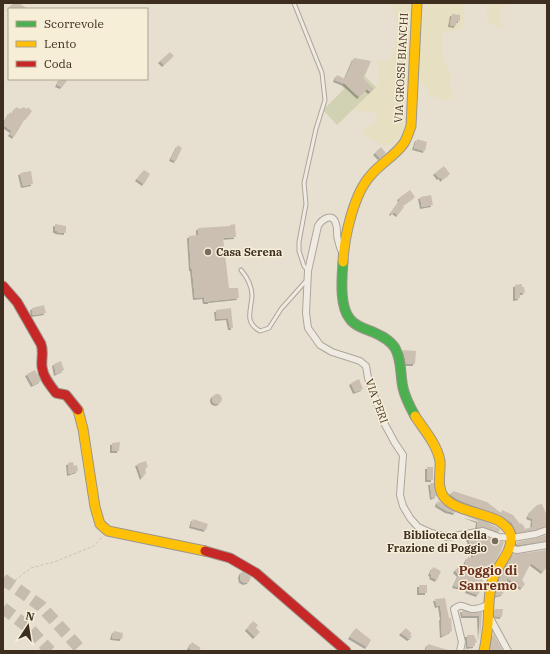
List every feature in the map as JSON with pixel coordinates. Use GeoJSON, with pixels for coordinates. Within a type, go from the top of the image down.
{"type":"FeatureCollection","features":[{"type":"Feature","properties":{"kind":"main road","name":"VIA GROSSI BIANCHI"},"geometry":{"type":"LineString","coordinates":[[417,3],[411,126],[407,138],[402,145],[368,179],[361,191],[344,243],[343,301],[345,312],[352,322],[363,329],[386,338],[394,346],[399,360],[404,389],[410,406],[415,418],[438,454],[440,461],[440,488],[443,496],[451,502],[507,526],[512,538]]}},
{"type":"Feature","properties":{"kind":"main road"},"geometry":{"type":"LineString","coordinates":[[3,286],[17,302],[41,344],[43,349],[42,367],[48,383],[56,393],[66,395],[79,412],[95,507],[102,527],[108,531],[228,556],[243,563],[346,651]]}},
{"type":"Feature","properties":{"kind":"main road"},"geometry":{"type":"LineString","coordinates":[[484,651],[488,616],[489,588],[494,575],[509,548],[512,538]]}},
{"type":"Feature","properties":{"kind":"street","name":"VIA PERI"},"geometry":{"type":"LineString","coordinates":[[343,255],[337,239],[337,224],[335,220],[330,217],[322,220],[318,226],[308,271],[306,313],[308,328],[320,345],[332,352],[360,361],[366,366],[368,378],[383,421],[403,455],[400,495],[402,506],[410,518],[418,527],[432,533],[448,537],[483,531],[499,537],[512,538],[536,534],[547,530]]}},
{"type":"Feature","properties":{"kind":"street"},"geometry":{"type":"LineString","coordinates":[[509,548],[517,550],[547,546]]}},
{"type":"Feature","properties":{"kind":"street"},"geometry":{"type":"LineString","coordinates":[[460,651],[462,642],[454,610],[458,606],[464,605],[471,609],[482,608],[488,604]]}},
{"type":"Feature","properties":{"kind":"street"},"geometry":{"type":"LineString","coordinates":[[488,616],[508,651]]}},
{"type":"Feature","properties":{"kind":"lane"},"geometry":{"type":"LineString","coordinates":[[294,3],[322,72],[325,100],[316,129],[304,183],[306,204],[299,242],[299,252],[304,266],[308,271]]}},
{"type":"Feature","properties":{"kind":"lane"},"geometry":{"type":"LineString","coordinates":[[241,270],[247,277],[252,295],[249,318],[254,327],[260,331],[269,328],[281,309],[308,280]]}},
{"type":"Feature","properties":{"kind":"path"},"geometry":{"type":"LineString","coordinates":[[3,589],[31,568],[54,562],[94,546],[108,531]]}},
{"type":"Feature","properties":{"kind":"shaded area"},"geometry":{"type":"Polygon","coordinates":[[[392,3],[464,3],[464,18],[463,25],[460,29],[443,32],[442,37],[443,58],[451,75],[450,86],[453,95],[448,100],[442,100],[430,96],[427,88],[420,81],[407,81],[404,84],[402,96],[404,116],[403,128],[398,140],[391,146],[382,145],[365,135],[363,129],[375,123],[376,114],[365,111],[360,113],[353,109],[378,84],[378,60],[386,61],[392,58],[398,29],[392,3]]]}},
{"type":"Feature","properties":{"kind":"shaded area"},"geometry":{"type":"Polygon","coordinates":[[[488,3],[508,3],[501,11],[500,18],[502,24],[504,25],[498,27],[489,24],[486,14],[488,3]]]}},
{"type":"Feature","properties":{"kind":"green space"},"geometry":{"type":"Polygon","coordinates":[[[354,58],[371,61],[365,76],[376,87],[337,125],[323,110],[344,89],[342,86],[354,58]]]}},
{"type":"Feature","properties":{"kind":"building"},"geometry":{"type":"Polygon","coordinates":[[[13,3],[19,3],[26,8],[10,8],[13,3]]]}},
{"type":"Feature","properties":{"kind":"building"},"geometry":{"type":"Polygon","coordinates":[[[452,14],[460,15],[460,21],[457,21],[456,26],[450,25],[452,14]]]}},
{"type":"Feature","properties":{"kind":"building"},"geometry":{"type":"Polygon","coordinates":[[[170,52],[174,56],[164,65],[160,61],[170,52]]]}},
{"type":"Feature","properties":{"kind":"building"},"geometry":{"type":"Polygon","coordinates":[[[354,58],[371,61],[363,78],[374,89],[370,92],[367,89],[359,97],[345,84],[335,80],[337,75],[345,79],[354,58]]]}},
{"type":"Feature","properties":{"kind":"building"},"geometry":{"type":"Polygon","coordinates":[[[60,80],[67,81],[62,87],[57,85],[60,80]]]}},
{"type":"Feature","properties":{"kind":"building"},"geometry":{"type":"Polygon","coordinates":[[[16,107],[21,109],[23,107],[27,109],[28,107],[32,111],[27,118],[26,117],[14,137],[10,134],[12,131],[3,125],[10,112],[12,114],[16,107]]]}},
{"type":"Feature","properties":{"kind":"building"},"geometry":{"type":"Polygon","coordinates":[[[417,139],[427,142],[425,151],[414,148],[417,139]]]}},
{"type":"Feature","properties":{"kind":"building"},"geometry":{"type":"Polygon","coordinates":[[[178,145],[182,148],[176,161],[171,159],[178,145]]]}},
{"type":"Feature","properties":{"kind":"building"},"geometry":{"type":"Polygon","coordinates":[[[381,147],[386,153],[380,158],[375,153],[381,147]]]}},
{"type":"Feature","properties":{"kind":"building"},"geometry":{"type":"Polygon","coordinates":[[[444,166],[450,174],[442,180],[441,177],[439,178],[435,173],[444,166]]]}},
{"type":"Feature","properties":{"kind":"building"},"geometry":{"type":"Polygon","coordinates":[[[144,170],[150,174],[144,184],[137,179],[144,170]]]}},
{"type":"Feature","properties":{"kind":"building"},"geometry":{"type":"Polygon","coordinates":[[[31,171],[33,184],[23,186],[20,173],[31,171]]]}},
{"type":"Feature","properties":{"kind":"building"},"geometry":{"type":"Polygon","coordinates":[[[410,190],[415,197],[402,206],[404,207],[398,215],[394,212],[392,214],[391,213],[400,200],[399,198],[410,190]]]}},
{"type":"Feature","properties":{"kind":"building"},"geometry":{"type":"Polygon","coordinates":[[[431,195],[433,205],[422,207],[420,197],[431,195]]]}},
{"type":"Feature","properties":{"kind":"building"},"geometry":{"type":"Polygon","coordinates":[[[55,224],[66,226],[66,233],[55,231],[55,224]]]}},
{"type":"Feature","properties":{"kind":"building","name":"Casa Serena"},"geometry":{"type":"Polygon","coordinates":[[[235,224],[236,237],[223,238],[229,288],[238,288],[239,298],[205,302],[204,297],[195,298],[189,236],[198,235],[198,228],[230,226],[235,224]]]}},
{"type":"Feature","properties":{"kind":"building"},"geometry":{"type":"Polygon","coordinates":[[[522,284],[525,293],[520,293],[520,298],[515,299],[515,285],[522,284]]]}},
{"type":"Feature","properties":{"kind":"building"},"geometry":{"type":"Polygon","coordinates":[[[44,305],[46,313],[33,315],[32,308],[44,305]]]}},
{"type":"Feature","properties":{"kind":"building"},"geometry":{"type":"Polygon","coordinates":[[[231,308],[233,328],[230,328],[228,318],[217,319],[216,310],[231,308]]]}},
{"type":"Feature","properties":{"kind":"building"},"geometry":{"type":"Polygon","coordinates":[[[403,350],[416,351],[415,364],[406,364],[403,350]]]}},
{"type":"Feature","properties":{"kind":"building"},"geometry":{"type":"Polygon","coordinates":[[[61,361],[64,370],[56,374],[54,364],[61,361]]]}},
{"type":"Feature","properties":{"kind":"building"},"geometry":{"type":"Polygon","coordinates":[[[35,370],[41,381],[33,385],[27,374],[35,370]]]}},
{"type":"Feature","properties":{"kind":"building"},"geometry":{"type":"Polygon","coordinates":[[[359,379],[363,389],[355,392],[351,383],[359,379]]]}},
{"type":"Feature","properties":{"kind":"building"},"geometry":{"type":"Polygon","coordinates":[[[215,394],[219,394],[221,395],[221,403],[215,404],[212,401],[212,397],[215,394]]]}},
{"type":"Feature","properties":{"kind":"building"},"geometry":{"type":"Polygon","coordinates":[[[120,442],[119,451],[112,451],[112,443],[120,442]]]}},
{"type":"Feature","properties":{"kind":"building"},"geometry":{"type":"Polygon","coordinates":[[[146,461],[148,467],[145,468],[146,473],[142,478],[137,464],[146,461]]]}},
{"type":"Feature","properties":{"kind":"building"},"geometry":{"type":"Polygon","coordinates":[[[73,462],[74,466],[77,465],[78,471],[69,474],[68,463],[73,462]]]}},
{"type":"Feature","properties":{"kind":"building"},"geometry":{"type":"Polygon","coordinates":[[[427,467],[433,467],[433,480],[427,480],[427,467]]]}},
{"type":"Feature","properties":{"kind":"building"},"geometry":{"type":"Polygon","coordinates":[[[430,483],[434,483],[437,496],[432,498],[430,483]]]}},
{"type":"Feature","properties":{"kind":"building"},"geometry":{"type":"Polygon","coordinates":[[[453,491],[487,502],[501,513],[502,510],[513,515],[525,529],[532,527],[533,519],[528,517],[531,511],[537,505],[542,504],[547,516],[547,526],[517,533],[512,523],[502,516],[459,500],[451,495],[453,491]]]}},
{"type":"Feature","properties":{"kind":"building"},"geometry":{"type":"Polygon","coordinates":[[[438,501],[456,511],[455,513],[447,511],[437,505],[438,501]]]}},
{"type":"Feature","properties":{"kind":"building"},"geometry":{"type":"Polygon","coordinates":[[[466,516],[487,522],[500,529],[499,532],[484,527],[477,528],[478,521],[466,516]]]}},
{"type":"Feature","properties":{"kind":"building"},"geometry":{"type":"Polygon","coordinates":[[[193,519],[208,524],[206,530],[191,526],[193,519]]]}},
{"type":"Feature","properties":{"kind":"building"},"geometry":{"type":"Polygon","coordinates":[[[547,535],[547,541],[517,545],[517,542],[547,535]]]}},
{"type":"Feature","properties":{"kind":"building"},"geometry":{"type":"Polygon","coordinates":[[[483,536],[504,542],[501,551],[491,569],[489,568],[482,576],[465,563],[468,557],[473,558],[473,550],[468,538],[483,536]]]}},
{"type":"Feature","properties":{"kind":"building"},"geometry":{"type":"Polygon","coordinates":[[[547,550],[547,567],[543,572],[531,563],[522,580],[525,584],[522,588],[507,578],[503,594],[495,596],[500,578],[513,554],[547,550]]]}},
{"type":"Feature","properties":{"kind":"building"},"geometry":{"type":"Polygon","coordinates":[[[433,567],[441,571],[437,580],[431,577],[432,575],[430,574],[433,567]]]}},
{"type":"Feature","properties":{"kind":"building"},"geometry":{"type":"Polygon","coordinates":[[[458,567],[483,580],[482,583],[484,584],[478,595],[467,591],[468,589],[454,586],[459,575],[455,571],[458,567]]]}},
{"type":"Feature","properties":{"kind":"building"},"geometry":{"type":"Polygon","coordinates":[[[242,571],[251,577],[249,582],[245,583],[241,581],[240,576],[242,571]]]}},
{"type":"Feature","properties":{"kind":"building"},"geometry":{"type":"Polygon","coordinates":[[[419,585],[427,585],[427,593],[419,593],[419,585]]]}},
{"type":"Feature","properties":{"kind":"building"},"geometry":{"type":"Polygon","coordinates":[[[445,598],[449,618],[451,618],[452,631],[442,636],[440,605],[437,606],[435,599],[445,598]]]}},
{"type":"Feature","properties":{"kind":"building"},"geometry":{"type":"Polygon","coordinates":[[[503,609],[502,617],[494,616],[494,610],[503,609]]]}},
{"type":"Feature","properties":{"kind":"building"},"geometry":{"type":"Polygon","coordinates":[[[462,610],[472,613],[482,612],[480,639],[479,616],[463,616],[462,610]]]}},
{"type":"Feature","properties":{"kind":"building"},"geometry":{"type":"Polygon","coordinates":[[[253,621],[258,625],[256,628],[260,632],[255,637],[247,629],[253,621]]]}},
{"type":"Feature","properties":{"kind":"building"},"geometry":{"type":"Polygon","coordinates":[[[356,628],[371,640],[367,647],[350,637],[356,628]]]}},
{"type":"Feature","properties":{"kind":"building"},"geometry":{"type":"Polygon","coordinates":[[[406,628],[412,634],[410,635],[412,637],[409,639],[401,633],[406,628]]]}},
{"type":"Feature","properties":{"kind":"building"},"geometry":{"type":"Polygon","coordinates":[[[114,631],[123,633],[122,639],[112,638],[114,631]]]}},
{"type":"Feature","properties":{"kind":"building"},"geometry":{"type":"Polygon","coordinates":[[[493,633],[503,651],[490,651],[493,633]]]}},
{"type":"Feature","properties":{"kind":"building"},"geometry":{"type":"Polygon","coordinates":[[[467,635],[474,635],[477,642],[475,643],[475,646],[468,647],[467,635]]]}},
{"type":"Feature","properties":{"kind":"building"},"geometry":{"type":"Polygon","coordinates":[[[192,642],[201,648],[198,651],[193,651],[189,648],[192,642]]]}},
{"type":"Feature","properties":{"kind":"building"},"geometry":{"type":"Polygon","coordinates":[[[428,644],[448,650],[448,651],[426,650],[428,644]]]}},
{"type":"Feature","properties":{"kind":"tunnel"},"geometry":{"type":"LineString","coordinates":[[3,579],[41,606],[82,651]]}},
{"type":"Feature","properties":{"kind":"tunnel"},"geometry":{"type":"LineString","coordinates":[[3,608],[28,627],[50,651]]}},
{"type":"Feature","properties":{"kind":"traffic: fast"},"geometry":{"type":"LineString","coordinates":[[343,262],[342,291],[346,313],[355,324],[383,337],[395,348],[400,363],[404,391],[415,416]]}},
{"type":"Feature","properties":{"kind":"traffic: slow"},"geometry":{"type":"LineString","coordinates":[[343,262],[345,240],[351,216],[360,193],[371,175],[404,143],[411,126],[417,3]]}},
{"type":"Feature","properties":{"kind":"traffic: slow"},"geometry":{"type":"LineString","coordinates":[[78,410],[83,429],[95,507],[100,524],[108,531],[205,551]]}},
{"type":"Feature","properties":{"kind":"traffic: slow"},"geometry":{"type":"LineString","coordinates":[[415,416],[436,449],[440,461],[439,484],[444,497],[455,506],[499,521],[511,534],[509,548],[496,571],[492,582],[484,651]]}},
{"type":"Feature","properties":{"kind":"traffic: jam"},"geometry":{"type":"LineString","coordinates":[[3,286],[17,302],[41,344],[42,367],[47,381],[56,393],[66,395],[78,410]]}},
{"type":"Feature","properties":{"kind":"traffic: jam"},"geometry":{"type":"LineString","coordinates":[[205,551],[230,558],[256,573],[346,651]]}},
{"type":"Feature","properties":{"kind":"place","name":"Casa Serena"},"geometry":{"type":"Point","coordinates":[208,252]}},
{"type":"Feature","properties":{"kind":"place","name":"Biblioteca della Frazione di Poggio"},"geometry":{"type":"Point","coordinates":[495,541]}},
{"type":"Feature","properties":{"kind":"district","name":"Poggio di Sanremo"},"geometry":{"type":"Point","coordinates":[488,578]}}]}
